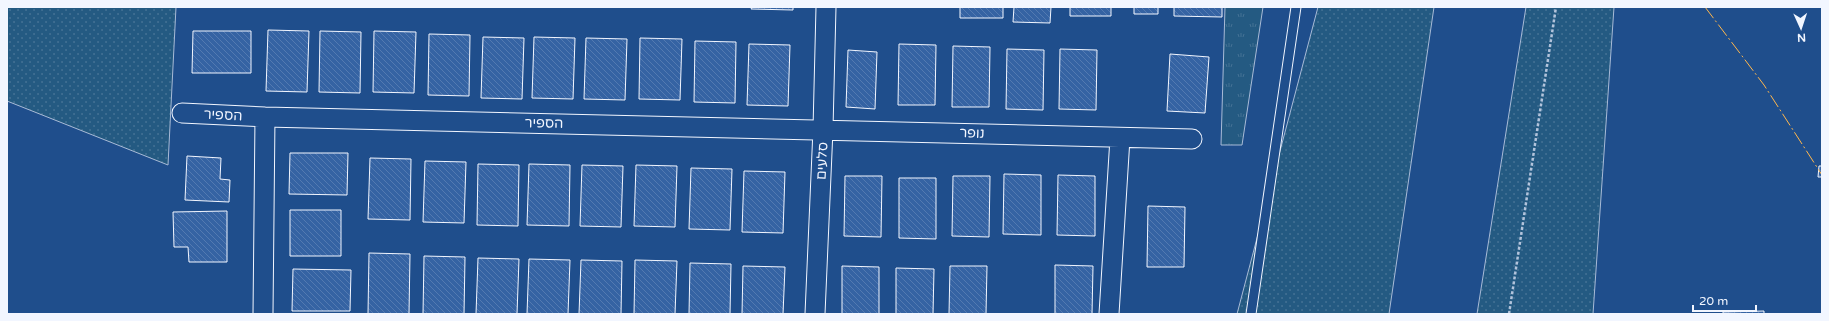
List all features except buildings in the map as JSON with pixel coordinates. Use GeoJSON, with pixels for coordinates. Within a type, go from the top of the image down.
{"type":"FeatureCollection","features":[{"type":"Feature","properties":{"kind":"street","name":"סלעים"},"geometry":{"type":"LineString","coordinates":[[815,314],[823,129],[826,7]]}},
{"type":"Feature","properties":{"kind":"street","name":"הספיר"},"geometry":{"type":"LineString","coordinates":[[182,113],[265,117],[823,129]]}},
{"type":"Feature","properties":{"kind":"street"},"geometry":{"type":"LineString","coordinates":[[263,314],[265,117]]}},
{"type":"Feature","properties":{"kind":"street","name":"נופר"},"geometry":{"type":"LineString","coordinates":[[823,129],[1192,139]]}},
{"type":"Feature","properties":{"kind":"street"},"geometry":{"type":"LineString","coordinates":[[1109,314],[1120,138]]}},
{"type":"Feature","properties":{"kind":"lane"},"geometry":{"type":"LineString","coordinates":[[1251,314],[1296,7]]}},
{"type":"Feature","properties":{"kind":"path"},"geometry":{"type":"LineString","coordinates":[[1510,314],[1556,7]]}},
{"type":"Feature","properties":{"kind":"green space"},"geometry":{"type":"Polygon","coordinates":[[[7,7],[176,7],[168,165],[7,101],[7,7]]]}},
{"type":"Feature","properties":{"kind":"green space"},"geometry":{"type":"Polygon","coordinates":[[[1225,7],[1263,7],[1242,145],[1221,145],[1225,7]]]}},
{"type":"Feature","properties":{"kind":"green space"},"geometry":{"type":"Polygon","coordinates":[[[1318,7],[1434,7],[1389,314],[1237,314],[1318,7]]]}},
{"type":"Feature","properties":{"kind":"green space"},"geometry":{"type":"Polygon","coordinates":[[[1526,7],[1614,7],[1593,314],[1477,314],[1526,7]]]}},
{"type":"Feature","properties":{"kind":"power"},"geometry":{"type":"LineString","coordinates":[[1705,7],[1764,85],[1822,175]]}}]}
